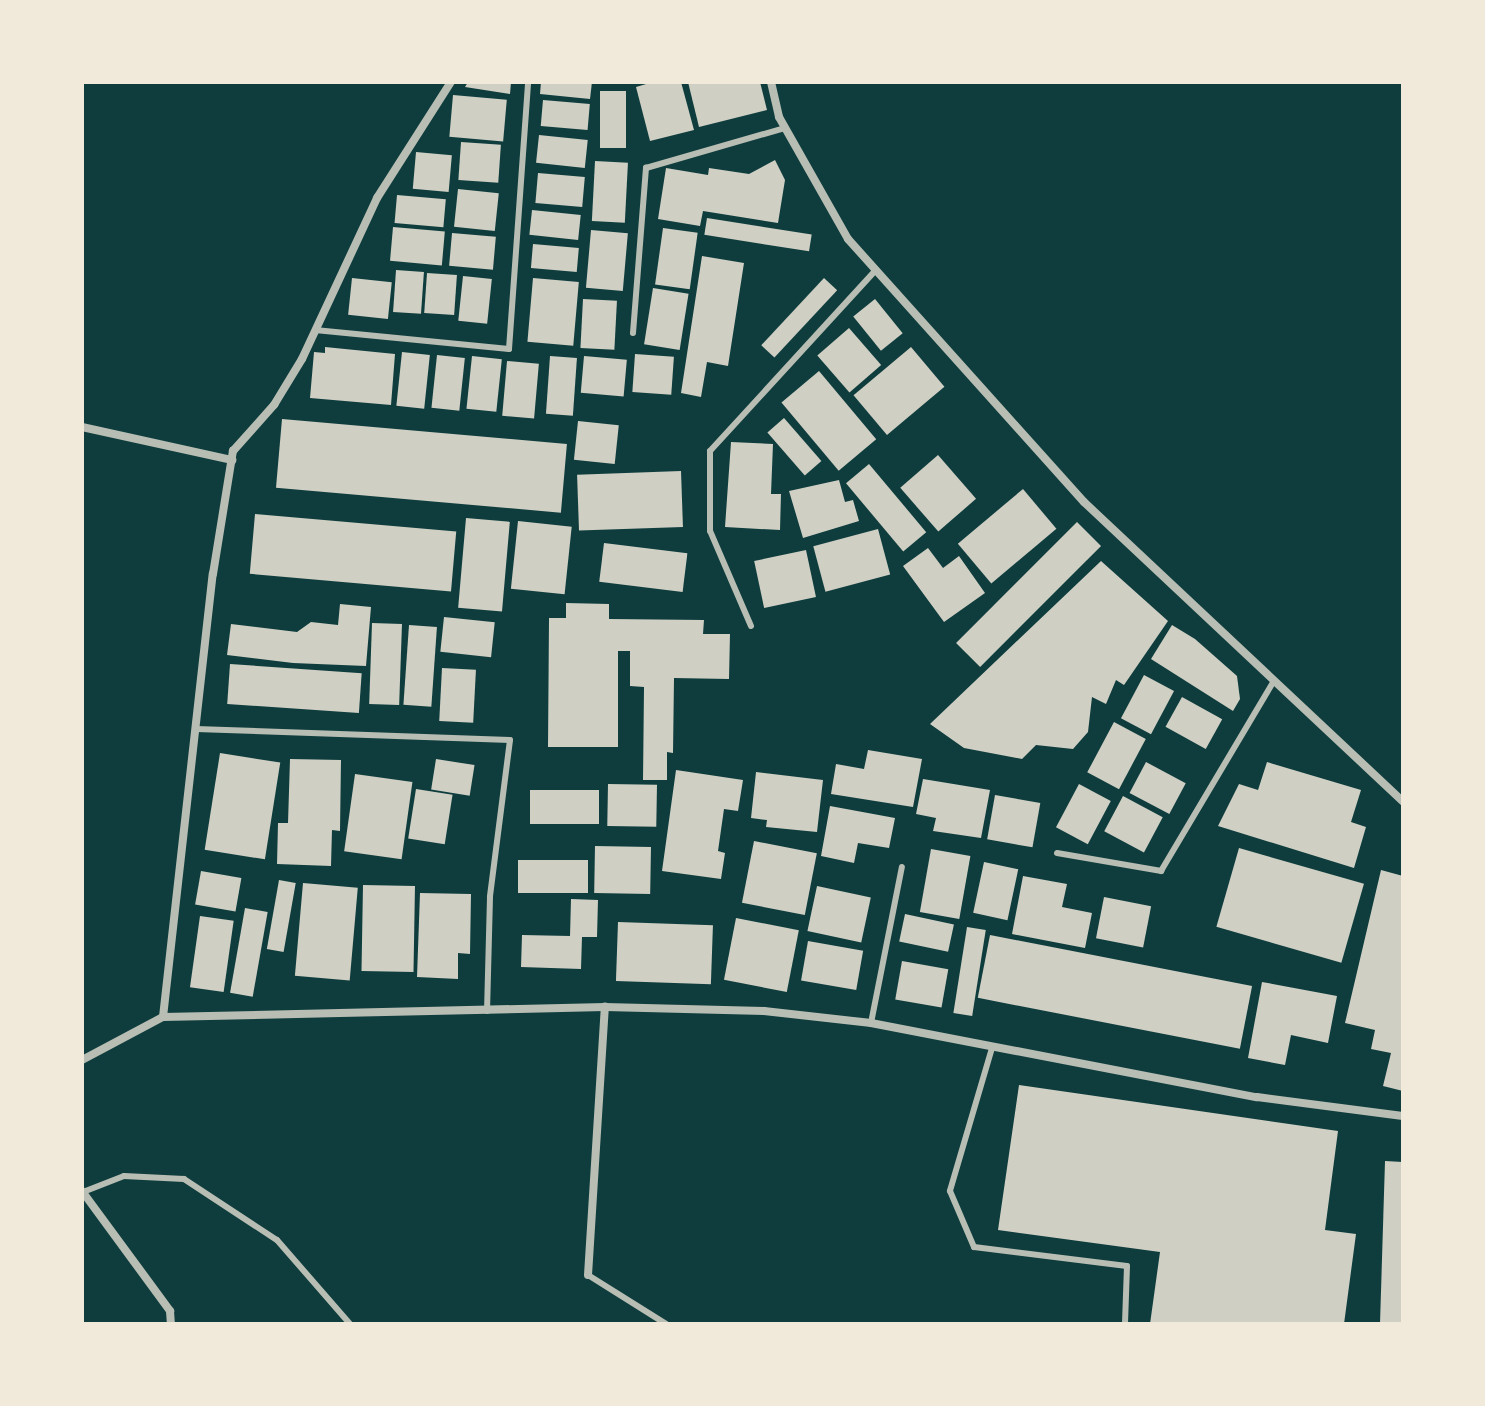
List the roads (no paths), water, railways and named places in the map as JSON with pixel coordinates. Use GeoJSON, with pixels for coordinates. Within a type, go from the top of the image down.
{"type":"FeatureCollection","features":[{"type":"Feature","properties":{"kind":"street"},"geometry":{"type":"LineString","coordinates":[[163,1017],[213,574],[233,451],[274,405],[315,330],[377,198],[451,82]]}},
{"type":"Feature","properties":{"kind":"street"},"geometry":{"type":"LineString","coordinates":[[771,82],[779,117],[848,239],[1084,502],[1403,802]]}},
{"type":"Feature","properties":{"kind":"street"},"geometry":{"type":"LineString","coordinates":[[82,427],[232,460]]}},
{"type":"Feature","properties":{"kind":"street"},"geometry":{"type":"LineString","coordinates":[[588,1275],[605,1007]]}},
{"type":"Feature","properties":{"kind":"street"},"geometry":{"type":"LineString","coordinates":[[82,1060],[163,1017],[605,1007],[764,1011],[871,1023],[1257,1097],[1403,1116]]}},
{"type":"Feature","properties":{"kind":"street"},"geometry":{"type":"LineString","coordinates":[[82,1192],[170,1311],[171,1324]]}},
{"type":"Feature","properties":{"kind":"lane"},"geometry":{"type":"LineString","coordinates":[[315,330],[509,349],[528,82]]}},
{"type":"Feature","properties":{"kind":"lane"},"geometry":{"type":"LineString","coordinates":[[633,333],[646,168],[785,128]]}},
{"type":"Feature","properties":{"kind":"lane"},"geometry":{"type":"LineString","coordinates":[[751,626],[710,531],[710,451],[876,270]]}},
{"type":"Feature","properties":{"kind":"lane"},"geometry":{"type":"LineString","coordinates":[[1057,853],[1161,871],[1274,681]]}},
{"type":"Feature","properties":{"kind":"lane"},"geometry":{"type":"LineString","coordinates":[[196,729],[510,740],[490,897],[487,1011]]}},
{"type":"Feature","properties":{"kind":"lane"},"geometry":{"type":"LineString","coordinates":[[871,1023],[902,867]]}},
{"type":"Feature","properties":{"kind":"lane"},"geometry":{"type":"LineString","coordinates":[[992,1048],[950,1191],[974,1247],[1127,1266],[1125,1324]]}},
{"type":"Feature","properties":{"kind":"lane"},"geometry":{"type":"LineString","coordinates":[[82,1192],[124,1176],[184,1179],[277,1240],[350,1324]]}},
{"type":"Feature","properties":{"kind":"lane"},"geometry":{"type":"LineString","coordinates":[[588,1275],[666,1324]]}}]}
